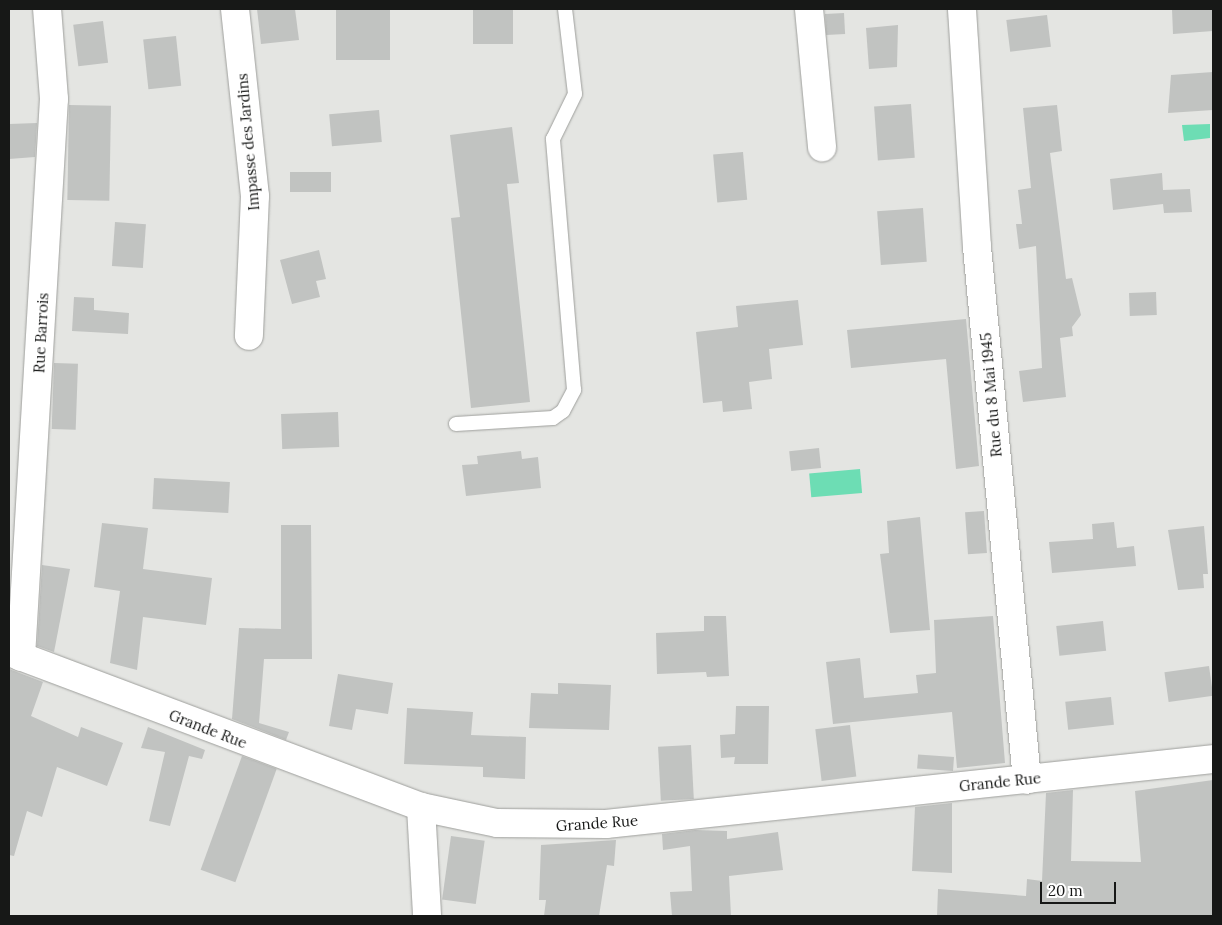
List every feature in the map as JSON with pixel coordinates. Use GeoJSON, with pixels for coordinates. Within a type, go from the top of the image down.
{"type":"FeatureCollection","features":[{"type":"Feature","properties":{"kind":"street","name":"Rue Barrois"},"geometry":{"type":"LineString","coordinates":[[15,654],[54,99],[47,9]]}},
{"type":"Feature","properties":{"kind":"street","name":"Impasse des Jardins"},"geometry":{"type":"LineString","coordinates":[[235,9],[255,196],[249,336]]}},
{"type":"Feature","properties":{"kind":"street"},"geometry":{"type":"LineString","coordinates":[[809,9],[822,147]]}},
{"type":"Feature","properties":{"kind":"street","name":"Rue du 8 Mai 1945"},"geometry":{"type":"LineString","coordinates":[[962,9],[977,247],[1027,780]]}},
{"type":"Feature","properties":{"kind":"street","name":"Grande Rue"},"geometry":{"type":"LineString","coordinates":[[15,654],[421,807],[497,823],[606,824],[1213,759]]}},
{"type":"Feature","properties":{"kind":"street"},"geometry":{"type":"LineString","coordinates":[[421,807],[427,916]]}},
{"type":"Feature","properties":{"kind":"lane"},"geometry":{"type":"LineString","coordinates":[[456,424],[552,418],[563,411],[574,390],[553,140],[575,94],[565,9]]}},
{"type":"Feature","properties":{"kind":"shaded area"},"geometry":{"type":"Polygon","coordinates":[[[1210,124],[1210,138],[1184,141],[1182,125],[1210,124]]]}},
{"type":"Feature","properties":{"kind":"shaded area"},"geometry":{"type":"Polygon","coordinates":[[[860,469],[862,493],[811,497],[809,473],[860,469]]]}},
{"type":"Feature","properties":{"kind":"building"},"geometry":{"type":"Polygon","coordinates":[[[257,9],[295,9],[299,40],[261,44],[257,9]]]}},
{"type":"Feature","properties":{"kind":"building"},"geometry":{"type":"Polygon","coordinates":[[[336,9],[390,9],[390,60],[336,60],[336,9]]]}},
{"type":"Feature","properties":{"kind":"building"},"geometry":{"type":"Polygon","coordinates":[[[473,9],[513,9],[513,44],[473,44],[473,9]]]}},
{"type":"Feature","properties":{"kind":"building"},"geometry":{"type":"Polygon","coordinates":[[[1172,9],[1213,9],[1213,31],[1173,34],[1172,9]]]}},
{"type":"Feature","properties":{"kind":"building"},"geometry":{"type":"Polygon","coordinates":[[[844,13],[845,34],[826,35],[825,14],[844,13]]]}},
{"type":"Feature","properties":{"kind":"building"},"geometry":{"type":"Polygon","coordinates":[[[1047,15],[1051,47],[1010,52],[1006,20],[1047,15]]]}},
{"type":"Feature","properties":{"kind":"building"},"geometry":{"type":"Polygon","coordinates":[[[103,21],[108,63],[78,66],[73,25],[103,21]]]}},
{"type":"Feature","properties":{"kind":"building"},"geometry":{"type":"Polygon","coordinates":[[[898,25],[897,67],[869,69],[866,28],[898,25]]]}},
{"type":"Feature","properties":{"kind":"building"},"geometry":{"type":"Polygon","coordinates":[[[176,36],[181,86],[148,89],[143,39],[176,36]]]}},
{"type":"Feature","properties":{"kind":"building"},"geometry":{"type":"Polygon","coordinates":[[[1213,72],[1213,110],[1168,113],[1171,75],[1213,72]]]}},
{"type":"Feature","properties":{"kind":"building"},"geometry":{"type":"Polygon","coordinates":[[[911,104],[915,158],[878,160],[874,107],[911,104]]]}},
{"type":"Feature","properties":{"kind":"building"},"geometry":{"type":"Polygon","coordinates":[[[69,105],[111,106],[109,201],[67,200],[69,105]]]}},
{"type":"Feature","properties":{"kind":"building"},"geometry":{"type":"Polygon","coordinates":[[[1057,105],[1062,151],[1050,153],[1066,279],[1072,278],[1081,315],[1072,327],[1073,336],[1060,338],[1066,397],[1023,402],[1019,371],[1042,368],[1036,246],[1019,249],[1016,224],[1022,224],[1018,190],[1031,188],[1023,108],[1057,105]]]}},
{"type":"Feature","properties":{"kind":"building"},"geometry":{"type":"Polygon","coordinates":[[[379,110],[382,142],[332,146],[329,114],[379,110]]]}},
{"type":"Feature","properties":{"kind":"building"},"geometry":{"type":"Polygon","coordinates":[[[37,123],[35,157],[9,159],[9,124],[37,123]]]}},
{"type":"Feature","properties":{"kind":"building"},"geometry":{"type":"Polygon","coordinates":[[[512,127],[519,183],[507,184],[530,402],[471,408],[451,218],[460,217],[450,135],[512,127]]]}},
{"type":"Feature","properties":{"kind":"building"},"geometry":{"type":"Polygon","coordinates":[[[743,152],[747,200],[717,202],[713,155],[743,152]]]}},
{"type":"Feature","properties":{"kind":"building"},"geometry":{"type":"Polygon","coordinates":[[[290,172],[331,172],[331,192],[290,192],[290,172]]]}},
{"type":"Feature","properties":{"kind":"building"},"geometry":{"type":"Polygon","coordinates":[[[1162,173],[1163,190],[1190,189],[1192,212],[1164,213],[1163,204],[1113,210],[1110,179],[1162,173]]]}},
{"type":"Feature","properties":{"kind":"building"},"geometry":{"type":"Polygon","coordinates":[[[923,208],[927,262],[881,265],[877,211],[923,208]]]}},
{"type":"Feature","properties":{"kind":"building"},"geometry":{"type":"Polygon","coordinates":[[[115,222],[146,224],[143,268],[112,266],[115,222]]]}},
{"type":"Feature","properties":{"kind":"building"},"geometry":{"type":"Polygon","coordinates":[[[319,250],[326,279],[316,281],[320,297],[292,304],[280,260],[319,250]]]}},
{"type":"Feature","properties":{"kind":"building"},"geometry":{"type":"Polygon","coordinates":[[[1156,292],[1157,315],[1130,316],[1129,293],[1156,292]]]}},
{"type":"Feature","properties":{"kind":"building"},"geometry":{"type":"Polygon","coordinates":[[[74,297],[94,298],[94,310],[129,313],[128,334],[72,331],[74,297]]]}},
{"type":"Feature","properties":{"kind":"building"},"geometry":{"type":"Polygon","coordinates":[[[798,300],[803,345],[769,349],[772,379],[749,382],[752,409],[723,412],[722,401],[703,403],[696,332],[738,327],[736,306],[798,300]]]}},
{"type":"Feature","properties":{"kind":"building"},"geometry":{"type":"Polygon","coordinates":[[[966,319],[979,466],[956,469],[946,359],[851,368],[847,330],[966,319]]]}},
{"type":"Feature","properties":{"kind":"building"},"geometry":{"type":"Polygon","coordinates":[[[54,363],[78,364],[76,430],[52,429],[54,363]]]}},
{"type":"Feature","properties":{"kind":"building"},"geometry":{"type":"Polygon","coordinates":[[[338,412],[339,447],[282,449],[281,414],[338,412]]]}},
{"type":"Feature","properties":{"kind":"building"},"geometry":{"type":"Polygon","coordinates":[[[819,448],[821,468],[791,471],[789,451],[819,448]]]}},
{"type":"Feature","properties":{"kind":"building"},"geometry":{"type":"Polygon","coordinates":[[[521,451],[522,459],[538,457],[541,488],[466,496],[462,465],[478,464],[477,456],[521,451]]]}},
{"type":"Feature","properties":{"kind":"building"},"geometry":{"type":"Polygon","coordinates":[[[154,478],[230,482],[228,513],[152,509],[154,478]]]}},
{"type":"Feature","properties":{"kind":"building"},"geometry":{"type":"Polygon","coordinates":[[[984,511],[987,553],[968,554],[965,512],[984,511]]]}},
{"type":"Feature","properties":{"kind":"building"},"geometry":{"type":"Polygon","coordinates":[[[920,517],[930,630],[890,633],[880,554],[889,553],[887,521],[920,517]]]}},
{"type":"Feature","properties":{"kind":"building"},"geometry":{"type":"Polygon","coordinates":[[[1114,522],[1117,548],[1134,546],[1136,566],[1052,573],[1049,542],[1093,539],[1092,524],[1114,522]]]}},
{"type":"Feature","properties":{"kind":"building"},"geometry":{"type":"Polygon","coordinates":[[[102,523],[148,528],[143,569],[212,578],[206,625],[143,617],[137,670],[110,663],[120,591],[94,587],[102,523]]]}},
{"type":"Feature","properties":{"kind":"building"},"geometry":{"type":"Polygon","coordinates":[[[281,525],[311,525],[312,659],[264,659],[259,723],[289,732],[286,740],[232,719],[239,628],[281,629],[281,525]]]}},
{"type":"Feature","properties":{"kind":"building"},"geometry":{"type":"Polygon","coordinates":[[[1204,526],[1208,574],[1203,574],[1204,588],[1178,590],[1168,530],[1204,526]]]}},
{"type":"Feature","properties":{"kind":"building"},"geometry":{"type":"Polygon","coordinates":[[[42,565],[70,569],[54,652],[37,646],[42,565]]]}},
{"type":"Feature","properties":{"kind":"building"},"geometry":{"type":"Polygon","coordinates":[[[704,616],[726,616],[729,676],[707,677],[706,672],[657,674],[656,633],[704,631],[704,616]]]}},
{"type":"Feature","properties":{"kind":"building"},"geometry":{"type":"Polygon","coordinates":[[[993,616],[1005,763],[957,768],[952,712],[833,724],[826,662],[860,658],[864,698],[918,693],[916,675],[936,673],[934,620],[993,616]]]}},
{"type":"Feature","properties":{"kind":"building"},"geometry":{"type":"Polygon","coordinates":[[[1103,621],[1106,651],[1059,656],[1056,626],[1103,621]]]}},
{"type":"Feature","properties":{"kind":"building"},"geometry":{"type":"Polygon","coordinates":[[[1209,666],[1213,696],[1169,702],[1164,672],[1209,666]]]}},
{"type":"Feature","properties":{"kind":"building"},"geometry":{"type":"Polygon","coordinates":[[[9,669],[43,682],[31,716],[78,737],[81,727],[123,743],[107,786],[57,767],[42,817],[27,811],[14,856],[9,855],[9,669]]]}},
{"type":"Feature","properties":{"kind":"building"},"geometry":{"type":"Polygon","coordinates":[[[338,674],[393,683],[388,714],[356,709],[352,730],[329,726],[338,674]]]}},
{"type":"Feature","properties":{"kind":"building"},"geometry":{"type":"Polygon","coordinates":[[[558,683],[611,685],[609,730],[529,728],[531,693],[558,694],[558,683]]]}},
{"type":"Feature","properties":{"kind":"building"},"geometry":{"type":"Polygon","coordinates":[[[1111,697],[1114,725],[1068,730],[1065,702],[1111,697]]]}},
{"type":"Feature","properties":{"kind":"building"},"geometry":{"type":"Polygon","coordinates":[[[736,706],[769,706],[768,764],[734,764],[735,757],[721,758],[720,735],[735,734],[736,706]]]}},
{"type":"Feature","properties":{"kind":"building"},"geometry":{"type":"Polygon","coordinates":[[[407,708],[473,712],[471,735],[526,737],[525,779],[483,777],[483,767],[404,764],[407,708]]]}},
{"type":"Feature","properties":{"kind":"building"},"geometry":{"type":"Polygon","coordinates":[[[850,725],[856,777],[822,781],[815,729],[850,725]]]}},
{"type":"Feature","properties":{"kind":"building"},"geometry":{"type":"Polygon","coordinates":[[[148,727],[205,750],[202,759],[189,756],[170,826],[149,821],[165,752],[141,748],[148,727]]]}},
{"type":"Feature","properties":{"kind":"building"},"geometry":{"type":"Polygon","coordinates":[[[691,745],[694,799],[661,801],[658,747],[691,745]]]}},
{"type":"Feature","properties":{"kind":"building"},"geometry":{"type":"Polygon","coordinates":[[[918,754],[954,757],[953,771],[917,768],[918,754]]]}},
{"type":"Feature","properties":{"kind":"building"},"geometry":{"type":"Polygon","coordinates":[[[242,756],[277,769],[235,882],[201,870],[242,756]]]}},
{"type":"Feature","properties":{"kind":"building"},"geometry":{"type":"Polygon","coordinates":[[[1213,780],[1213,916],[937,916],[938,889],[1026,896],[1027,879],[1042,881],[1046,793],[1073,790],[1071,861],[1141,862],[1135,791],[1213,780]]]}},
{"type":"Feature","properties":{"kind":"building"},"geometry":{"type":"Polygon","coordinates":[[[952,803],[952,873],[912,871],[915,807],[952,803]]]}},
{"type":"Feature","properties":{"kind":"building"},"geometry":{"type":"Polygon","coordinates":[[[695,830],[727,831],[727,839],[778,832],[783,870],[729,876],[731,916],[672,916],[670,892],[692,891],[690,846],[663,850],[662,834],[695,830]]]}},
{"type":"Feature","properties":{"kind":"building"},"geometry":{"type":"Polygon","coordinates":[[[451,836],[485,841],[476,904],[442,899],[451,836]]]}},
{"type":"Feature","properties":{"kind":"building"},"geometry":{"type":"Polygon","coordinates":[[[616,840],[614,866],[607,865],[599,916],[544,916],[546,900],[539,900],[541,845],[616,840]]]}}]}
